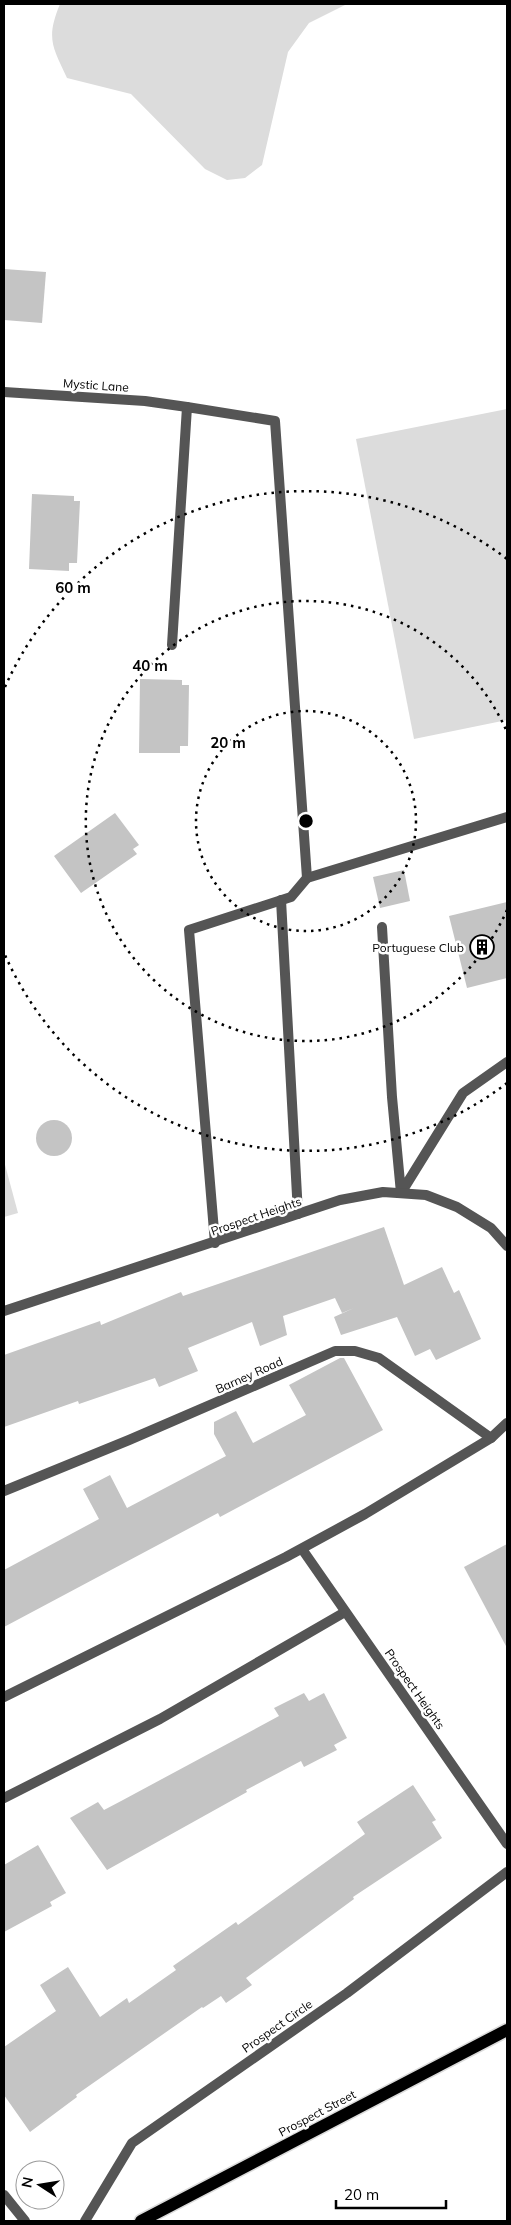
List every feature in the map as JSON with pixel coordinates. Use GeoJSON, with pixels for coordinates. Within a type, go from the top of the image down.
{"type":"FeatureCollection","features":[{"type":"Feature","properties":{"kind":"main road","name":"Prospect Street"},"geometry":{"type":"LineString","coordinates":[[140,2221],[507,2030]]}},
{"type":"Feature","properties":{"kind":"street","name":"Mystic Lane"},"geometry":{"type":"LineString","coordinates":[[4,392],[145,401],[275,421],[307,878]]}},
{"type":"Feature","properties":{"kind":"street"},"geometry":{"type":"LineString","coordinates":[[172,646],[186,407]]}},
{"type":"Feature","properties":{"kind":"street"},"geometry":{"type":"LineString","coordinates":[[215,1243],[189,930],[291,897],[307,878],[507,817]]}},
{"type":"Feature","properties":{"kind":"street"},"geometry":{"type":"LineString","coordinates":[[281,900],[298,1214]]}},
{"type":"Feature","properties":{"kind":"street"},"geometry":{"type":"LineString","coordinates":[[382,927],[392,1097],[401,1193]]}},
{"type":"Feature","properties":{"kind":"street"},"geometry":{"type":"LineString","coordinates":[[401,1193],[463,1093],[507,1062]]}},
{"type":"Feature","properties":{"kind":"street","name":"Prospect Heights"},"geometry":{"type":"LineString","coordinates":[[4,1311],[215,1243],[340,1200],[383,1192],[426,1195],[457,1207],[491,1228],[507,1246]]}},
{"type":"Feature","properties":{"kind":"street","name":"Barney Road"},"geometry":{"type":"LineString","coordinates":[[4,1492],[335,1350],[355,1350],[378,1358],[491,1438]]}},
{"type":"Feature","properties":{"kind":"street"},"geometry":{"type":"LineString","coordinates":[[4,1697],[302,1549],[365,1514],[491,1438],[507,1423]]}},
{"type":"Feature","properties":{"kind":"street","name":"Prospect Heights"},"geometry":{"type":"LineString","coordinates":[[302,1549],[507,1844]]}},
{"type":"Feature","properties":{"kind":"street"},"geometry":{"type":"LineString","coordinates":[[4,1798],[160,1719],[345,1612]]}},
{"type":"Feature","properties":{"kind":"street","name":"Prospect Circle"},"geometry":{"type":"LineString","coordinates":[[85,2221],[132,2144],[347,1993],[507,1872]]}},
{"type":"Feature","properties":{"kind":"street"},"geometry":{"type":"LineString","coordinates":[[4,2195],[25,2221]]}},
{"type":"Feature","properties":{"kind":"shaded area"},"geometry":{"type":"Polygon","coordinates":[[[60,4],[347,4],[309,23],[288,52],[262,165],[245,178],[227,180],[205,169],[131,94],[67,78],[58,58],[52,34],[60,4]]]}},
{"type":"Feature","properties":{"kind":"shaded area"},"geometry":{"type":"Polygon","coordinates":[[[507,409],[507,720],[414,739],[356,439],[507,409]]]}},
{"type":"Feature","properties":{"kind":"shaded area"},"geometry":{"type":"Polygon","coordinates":[[[4,1161],[18,1213],[4,1217],[4,1161]]]}},
{"type":"Feature","properties":{"kind":"building"},"geometry":{"type":"Polygon","coordinates":[[[4,269],[46,272],[42,323],[4,320],[4,269]]]}},
{"type":"Feature","properties":{"kind":"building"},"geometry":{"type":"Polygon","coordinates":[[[32,494],[74,496],[74,501],[80,501],[77,563],[69,563],[69,571],[29,569],[32,494]]]}},
{"type":"Feature","properties":{"kind":"building"},"geometry":{"type":"Polygon","coordinates":[[[140,679],[182,680],[182,685],[189,685],[188,746],[180,746],[180,753],[139,753],[140,679]]]}},
{"type":"Feature","properties":{"kind":"building"},"geometry":{"type":"Polygon","coordinates":[[[115,813],[139,845],[133,849],[137,854],[81,893],[54,856],[115,813]]]}},
{"type":"Feature","properties":{"kind":"building"},"geometry":{"type":"Polygon","coordinates":[[[404,870],[410,901],[380,908],[373,877],[404,870]]]}},
{"type":"Feature","properties":{"kind":"building","name":"Portuguese Club"},"geometry":{"type":"Polygon","coordinates":[[[507,902],[507,978],[467,988],[449,916],[507,902]]]}},
{"type":"Feature","properties":{"kind":"building"},"geometry":{"type":"Polygon","coordinates":[[[54,1120],[66,1126],[72,1138],[66,1150],[54,1156],[42,1150],[36,1138],[42,1126],[54,1120]]]}},
{"type":"Feature","properties":{"kind":"building"},"geometry":{"type":"Polygon","coordinates":[[[384,1227],[404,1285],[442,1267],[454,1293],[459,1290],[481,1339],[436,1360],[430,1349],[415,1356],[397,1317],[341,1335],[334,1317],[354,1308],[342,1313],[335,1298],[283,1316],[287,1335],[260,1346],[252,1322],[188,1348],[198,1371],[159,1387],[155,1378],[79,1404],[78,1401],[4,1427],[4,1355],[100,1321],[101,1325],[181,1292],[183,1296],[384,1227]]]}},
{"type":"Feature","properties":{"kind":"building"},"geometry":{"type":"Polygon","coordinates":[[[340,1358],[344,1358],[383,1430],[220,1517],[218,1513],[4,1627],[4,1570],[99,1519],[83,1489],[110,1475],[127,1508],[226,1456],[214,1434],[214,1422],[236,1411],[253,1443],[306,1415],[289,1385],[340,1358]]]}},
{"type":"Feature","properties":{"kind":"building"},"geometry":{"type":"Polygon","coordinates":[[[507,1544],[507,1648],[464,1567],[507,1544]]]}},
{"type":"Feature","properties":{"kind":"building"},"geometry":{"type":"Polygon","coordinates":[[[304,1693],[309,1701],[324,1693],[347,1738],[334,1745],[337,1750],[304,1767],[301,1761],[246,1790],[247,1792],[107,1870],[70,1818],[98,1802],[104,1810],[123,1800],[279,1716],[274,1708],[304,1693]]]}},
{"type":"Feature","properties":{"kind":"building"},"geometry":{"type":"Polygon","coordinates":[[[413,1785],[436,1820],[432,1822],[442,1838],[353,1897],[354,1899],[246,1978],[252,1985],[226,2003],[221,1996],[202,2007],[76,2095],[77,2097],[30,2132],[4,2095],[4,2047],[56,2011],[40,1985],[68,1967],[100,2017],[127,1998],[129,2003],[176,1970],[173,1966],[236,1922],[238,1925],[365,1834],[357,1822],[413,1785]]]}},
{"type":"Feature","properties":{"kind":"building"},"geometry":{"type":"Polygon","coordinates":[[[38,1845],[66,1893],[50,1902],[52,1906],[4,1932],[4,1865],[38,1845]]]}},
{"type":"Feature","properties":{"kind":"place","name":"Portuguese Club"},"geometry":{"type":"Point","coordinates":[482,947]}}]}
